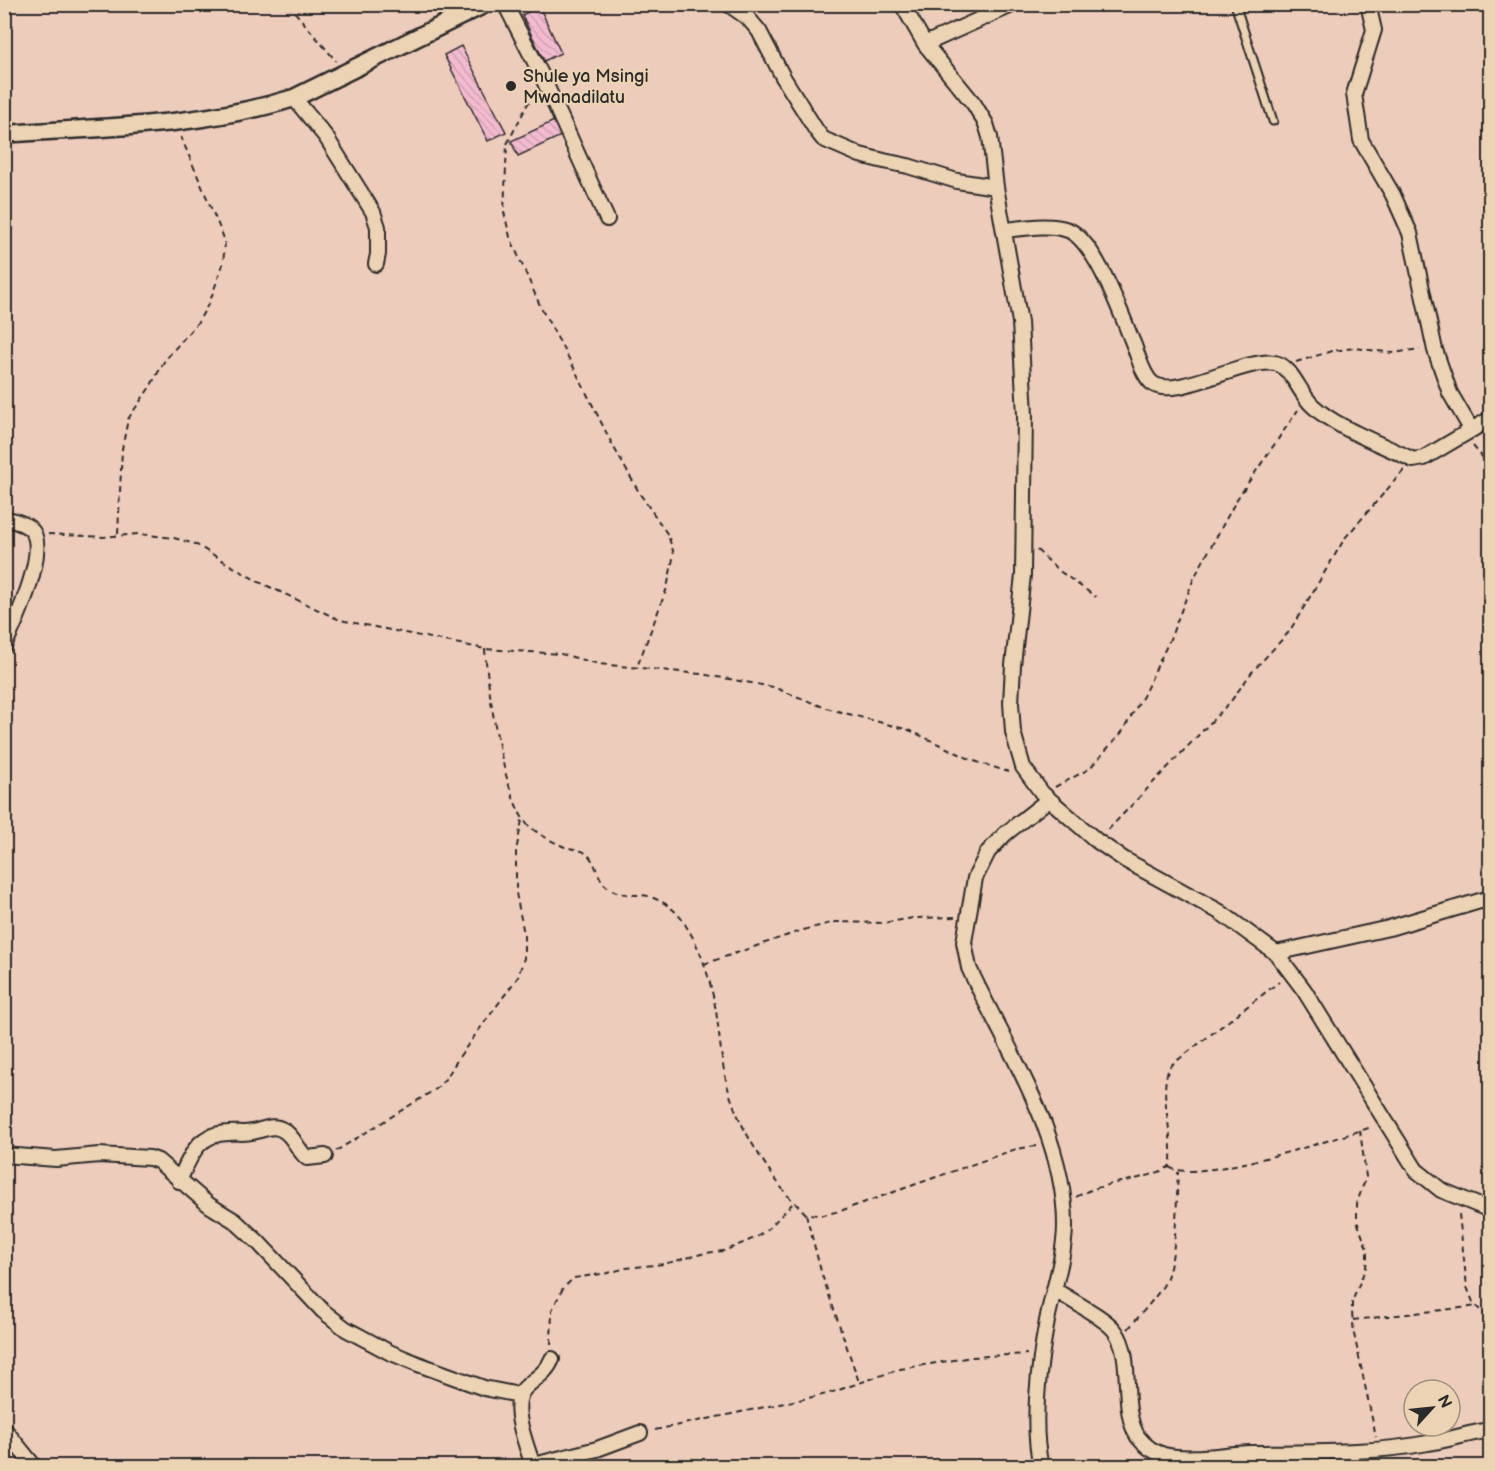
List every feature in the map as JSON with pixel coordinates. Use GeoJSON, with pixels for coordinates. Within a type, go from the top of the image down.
{"type":"FeatureCollection","features":[{"type":"Feature","properties":{"kind":"street"},"geometry":{"type":"LineString","coordinates":[[4,134],[176,121],[237,113],[294,98],[485,4]]}},
{"type":"Feature","properties":{"kind":"street"},"geometry":{"type":"LineString","coordinates":[[505,4],[542,76],[607,219]]}},
{"type":"Feature","properties":{"kind":"street"},"geometry":{"type":"LineString","coordinates":[[728,4],[748,18],[759,31],[783,77],[823,139],[860,155],[908,166],[957,182],[996,187]]}},
{"type":"Feature","properties":{"kind":"street"},"geometry":{"type":"LineString","coordinates":[[902,4],[925,44],[974,104],[986,124],[1020,322],[1024,415],[1023,575],[1011,703],[1017,750],[1023,767],[1045,797],[1097,841],[1125,860],[1220,912],[1276,952],[1291,972],[1416,1170],[1441,1190],[1491,1210]]}},
{"type":"Feature","properties":{"kind":"street"},"geometry":{"type":"LineString","coordinates":[[925,44],[1014,4]]}},
{"type":"Feature","properties":{"kind":"street"},"geometry":{"type":"LineString","coordinates":[[1368,4],[1374,30],[1354,94],[1358,126],[1365,149],[1393,195],[1410,233],[1434,346],[1450,393],[1467,432]]}},
{"type":"Feature","properties":{"kind":"street"},"geometry":{"type":"LineString","coordinates":[[294,98],[326,137],[373,212],[378,226],[376,264]]}},
{"type":"Feature","properties":{"kind":"street"},"geometry":{"type":"LineString","coordinates":[[1005,230],[1058,228],[1075,233],[1084,241],[1093,254],[1109,288],[1142,366],[1151,382],[1157,386],[1173,388],[1269,362],[1284,366],[1305,399],[1330,418],[1413,460],[1424,458],[1491,419]]}},
{"type":"Feature","properties":{"kind":"street"},"geometry":{"type":"LineString","coordinates":[[4,518],[23,524],[33,532],[37,547],[26,595],[4,646]]}},
{"type":"Feature","properties":{"kind":"street"},"geometry":{"type":"LineString","coordinates":[[1041,1467],[1036,1432],[1047,1321],[1062,1260],[1065,1226],[1061,1187],[1050,1140],[1008,1046],[969,968],[964,942],[975,878],[988,852],[1045,797]]}},
{"type":"Feature","properties":{"kind":"street"},"geometry":{"type":"LineString","coordinates":[[1276,952],[1389,927],[1491,898]]}},
{"type":"Feature","properties":{"kind":"street"},"geometry":{"type":"LineString","coordinates":[[179,1180],[193,1152],[204,1139],[217,1134],[249,1133],[275,1127],[285,1131],[307,1158],[325,1156]]}},
{"type":"Feature","properties":{"kind":"street"},"geometry":{"type":"LineString","coordinates":[[4,1155],[56,1159],[99,1155],[150,1158],[158,1161],[209,1205],[234,1221],[258,1242],[323,1311],[355,1335],[418,1364],[484,1388],[519,1395]]}},
{"type":"Feature","properties":{"kind":"street"},"geometry":{"type":"LineString","coordinates":[[1055,1290],[1114,1329],[1124,1348],[1125,1384],[1133,1425],[1138,1435],[1152,1451],[1164,1455],[1322,1453],[1375,1449],[1428,1443],[1491,1430]]}},
{"type":"Feature","properties":{"kind":"street"},"geometry":{"type":"LineString","coordinates":[[552,1359],[549,1368],[519,1395],[517,1407],[532,1466],[597,1449],[640,1433]]}},
{"type":"Feature","properties":{"kind":"street"},"geometry":{"type":"LineString","coordinates":[[4,1429],[34,1467]]}},
{"type":"Feature","properties":{"kind":"lane"},"geometry":{"type":"LineString","coordinates":[[1235,4],[1274,121]]}},
{"type":"Feature","properties":{"kind":"path"},"geometry":{"type":"LineString","coordinates":[[288,4],[346,72]]}},
{"type":"Feature","properties":{"kind":"path"},"geometry":{"type":"LineString","coordinates":[[542,76],[507,144],[504,212],[510,237],[542,310],[613,446],[672,545],[674,554],[667,588],[637,668]]}},
{"type":"Feature","properties":{"kind":"path"},"geometry":{"type":"LineString","coordinates":[[118,536],[122,449],[128,419],[165,360],[198,322],[210,301],[223,264],[225,242],[176,121]]}},
{"type":"Feature","properties":{"kind":"path"},"geometry":{"type":"LineString","coordinates":[[1284,366],[1343,349],[1367,348],[1393,353],[1434,346]]}},
{"type":"Feature","properties":{"kind":"path"},"geometry":{"type":"LineString","coordinates":[[4,361],[7,370]]}},
{"type":"Feature","properties":{"kind":"path"},"geometry":{"type":"LineString","coordinates":[[1045,797],[1089,769],[1122,732],[1143,696],[1170,639],[1194,578],[1237,499],[1305,399]]}},
{"type":"Feature","properties":{"kind":"path"},"geometry":{"type":"LineString","coordinates":[[1467,432],[1491,466]]}},
{"type":"Feature","properties":{"kind":"path"},"geometry":{"type":"LineString","coordinates":[[1097,841],[1231,701],[1252,672],[1289,632],[1345,538],[1413,460]]}},
{"type":"Feature","properties":{"kind":"path"},"geometry":{"type":"LineString","coordinates":[[33,532],[103,537],[140,534],[174,538],[195,544],[257,581],[339,620],[485,649],[561,654],[599,664],[701,674],[773,687],[826,708],[909,730],[974,761],[1031,779]]}},
{"type":"Feature","properties":{"kind":"path"},"geometry":{"type":"LineString","coordinates":[[1023,534],[1058,570],[1096,597]]}},
{"type":"Feature","properties":{"kind":"path"},"geometry":{"type":"LineString","coordinates":[[485,649],[487,680],[506,776],[512,798],[522,820],[548,839],[567,848],[584,852],[591,859],[605,886],[613,891],[647,896],[664,903],[678,914],[697,946],[716,1011],[728,1088],[742,1127],[785,1193],[806,1214],[822,1275],[860,1383]]}},
{"type":"Feature","properties":{"kind":"path"},"geometry":{"type":"LineString","coordinates":[[325,1156],[436,1089],[518,977],[524,958],[524,934],[516,893],[516,851],[522,820]]}},
{"type":"Feature","properties":{"kind":"path"},"geometry":{"type":"LineString","coordinates":[[703,965],[785,936],[836,922],[884,923],[913,918],[967,917]]}},
{"type":"Feature","properties":{"kind":"path"},"geometry":{"type":"LineString","coordinates":[[1064,1214],[1076,1198],[1088,1191],[1146,1176],[1169,1167],[1171,1163],[1170,1139],[1165,1081],[1170,1066],[1291,972]]}},
{"type":"Feature","properties":{"kind":"path"},"geometry":{"type":"LineString","coordinates":[[1169,1167],[1178,1172],[1245,1163],[1387,1122]]}},
{"type":"Feature","properties":{"kind":"path"},"geometry":{"type":"LineString","coordinates":[[1360,1130],[1366,1177],[1357,1203],[1357,1221],[1367,1249],[1367,1257],[1366,1268],[1352,1302],[1352,1320],[1376,1434],[1375,1449]]}},
{"type":"Feature","properties":{"kind":"path"},"geometry":{"type":"LineString","coordinates":[[806,1214],[822,1215],[840,1211],[1016,1149],[1037,1146],[1050,1140]]}},
{"type":"Feature","properties":{"kind":"path"},"geometry":{"type":"LineString","coordinates":[[1120,1339],[1153,1300],[1168,1274],[1173,1250],[1178,1172]]}},
{"type":"Feature","properties":{"kind":"path"},"geometry":{"type":"LineString","coordinates":[[1455,1196],[1460,1220],[1467,1287],[1473,1302],[1491,1319]]}},
{"type":"Feature","properties":{"kind":"path"},"geometry":{"type":"LineString","coordinates":[[552,1359],[550,1336],[552,1310],[563,1288],[574,1278],[626,1268],[664,1264],[705,1253],[724,1251],[757,1237],[795,1201]]}},
{"type":"Feature","properties":{"kind":"path"},"geometry":{"type":"LineString","coordinates":[[1352,1320],[1478,1306]]}},
{"type":"Feature","properties":{"kind":"path"},"geometry":{"type":"LineString","coordinates":[[640,1433],[827,1394],[900,1369],[971,1357],[1043,1353]]}},
{"type":"Feature","properties":{"kind":"building"},"geometry":{"type":"Polygon","coordinates":[[[539,6],[561,53],[544,61],[522,15],[539,6]]]}},
{"type":"Feature","properties":{"kind":"building"},"geometry":{"type":"Polygon","coordinates":[[[461,46],[506,132],[488,141],[444,55],[461,46]]]}},
{"type":"Feature","properties":{"kind":"building"},"geometry":{"type":"Polygon","coordinates":[[[554,121],[561,136],[518,156],[511,141],[554,121]]]}},
{"type":"Feature","properties":{"kind":"place","name":"Shule ya Msingi Mwanadilatu"},"geometry":{"type":"Point","coordinates":[511,86]}}]}
